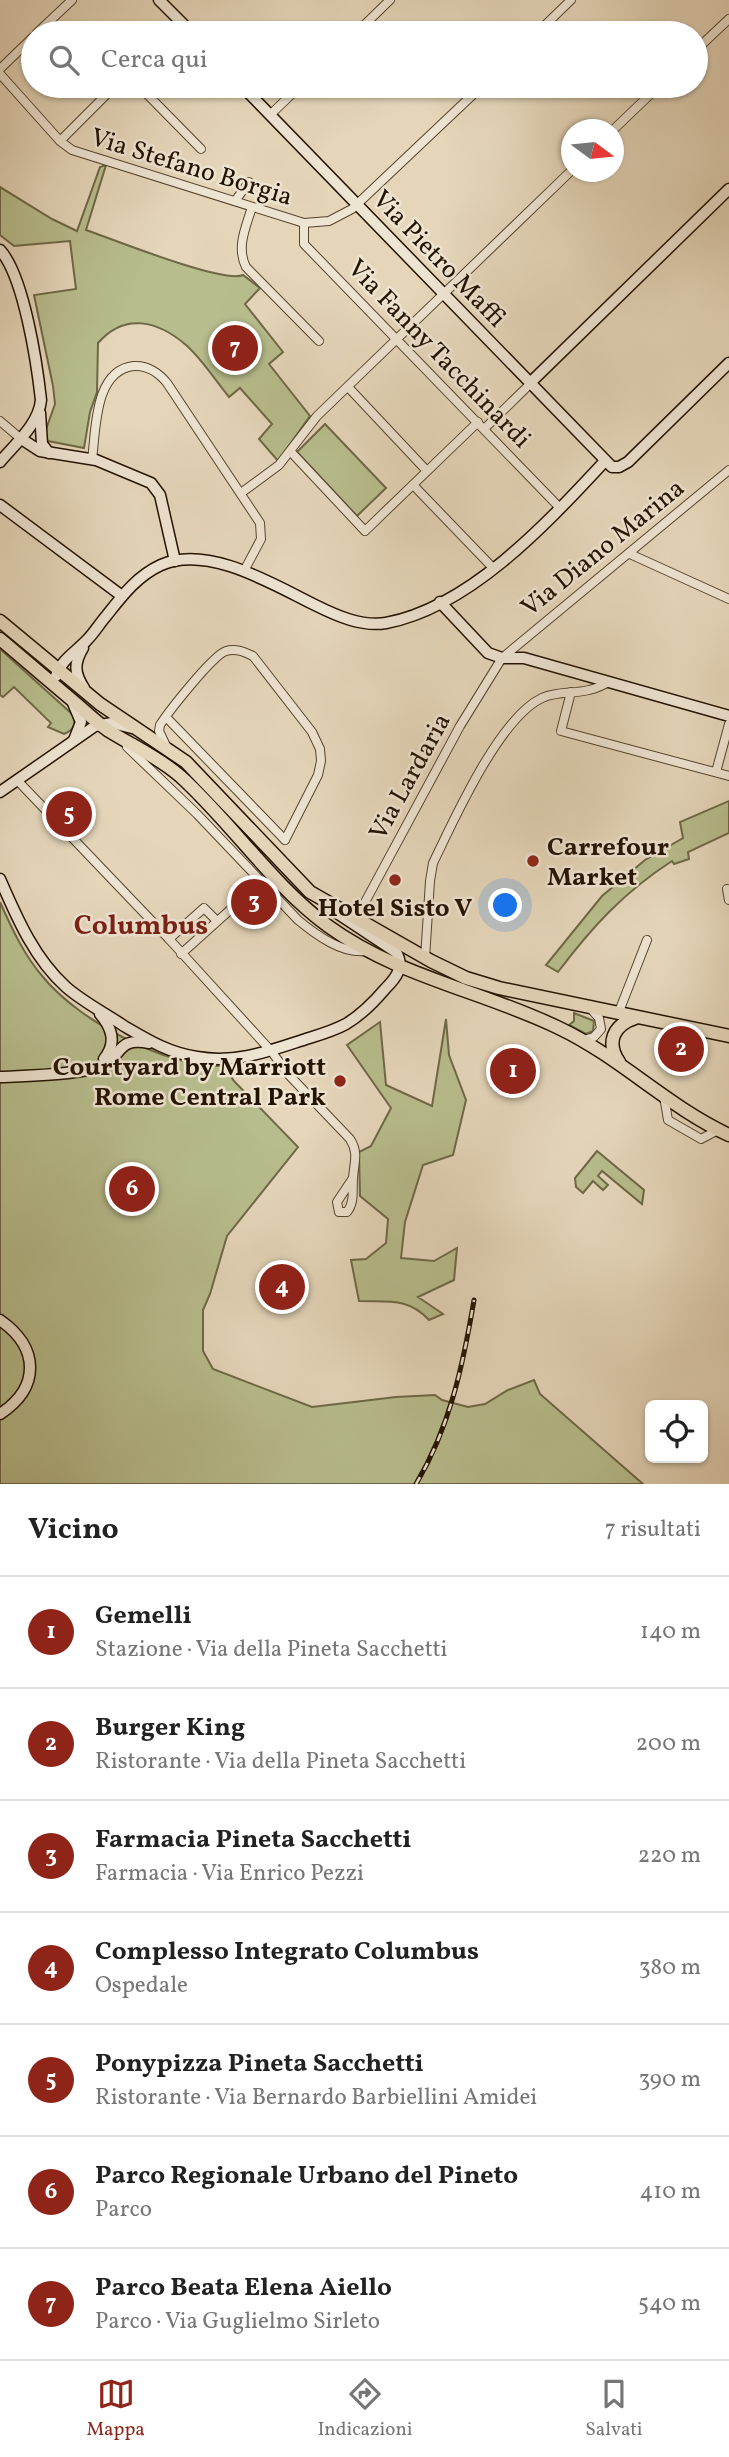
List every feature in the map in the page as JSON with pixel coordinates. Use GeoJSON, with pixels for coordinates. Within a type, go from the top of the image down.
{"type":"FeatureCollection","features":[{"type":"Feature","properties":{"kind":"main road"},"geometry":{"type":"LineString","coordinates":[[0,621],[92,698],[191,767],[310,892],[425,958],[483,984],[591,1009],[729,1036]]}},
{"type":"Feature","properties":{"kind":"main road"},"geometry":{"type":"LineString","coordinates":[[0,639],[104,727],[174,772],[299,902],[328,926],[366,951],[400,967],[518,1010],[583,1041],[664,1096],[724,1132]]}},
{"type":"Feature","properties":{"kind":"main road"},"geometry":{"type":"LineString","coordinates":[[620,1064],[612,1050],[613,1036],[622,1023],[635,1018]]}},
{"type":"Feature","properties":{"kind":"street"},"geometry":{"type":"LineString","coordinates":[[50,21],[72,0]]}},
{"type":"Feature","properties":{"kind":"street"},"geometry":{"type":"LineString","coordinates":[[159,0],[179,21]]}},
{"type":"Feature","properties":{"kind":"street"},"geometry":{"type":"LineString","coordinates":[[368,21],[390,0]]}},
{"type":"Feature","properties":{"kind":"street"},"geometry":{"type":"LineString","coordinates":[[550,21],[572,0]]}},
{"type":"Feature","properties":{"kind":"street"},"geometry":{"type":"LineString","coordinates":[[708,39],[729,19]]}},
{"type":"Feature","properties":{"kind":"street"},"geometry":{"type":"LineString","coordinates":[[0,72],[21,50]]}},
{"type":"Feature","properties":{"kind":"street","name":"Via Stefano Borgia"},"geometry":{"type":"LineString","coordinates":[[0,72],[21,96]]}},
{"type":"Feature","properties":{"kind":"street","name":"Via Stefano Borgia"},"geometry":{"type":"LineString","coordinates":[[23,98],[60,141],[76,152],[304,223],[329,221],[357,205],[469,98]]}},
{"type":"Feature","properties":{"kind":"street"},"geometry":{"type":"LineString","coordinates":[[60,141],[103,98]]}},
{"type":"Feature","properties":{"kind":"street"},"geometry":{"type":"LineString","coordinates":[[151,98],[201,149]]}},
{"type":"Feature","properties":{"kind":"street","name":"Via Pietro Maffi"},"geometry":{"type":"LineString","coordinates":[[254,98],[528,386],[606,461]]}},
{"type":"Feature","properties":{"kind":"street"},"geometry":{"type":"LineString","coordinates":[[270,115],[288,98]]}},
{"type":"Feature","properties":{"kind":"street"},"geometry":{"type":"LineString","coordinates":[[624,120],[647,98]]}},
{"type":"Feature","properties":{"kind":"street"},"geometry":{"type":"LineString","coordinates":[[241,493],[275,469],[314,420],[561,181]]}},
{"type":"Feature","properties":{"kind":"street"},"geometry":{"type":"LineString","coordinates":[[235,201],[249,182]]}},
{"type":"Feature","properties":{"kind":"street"},"geometry":{"type":"LineString","coordinates":[[291,452],[365,531],[426,470],[528,386],[729,189]]}},
{"type":"Feature","properties":{"kind":"street"},"geometry":{"type":"LineString","coordinates":[[252,207],[241,244],[246,267],[319,341]]}},
{"type":"Feature","properties":{"kind":"street","name":"Via Fanny Tacchinardi"},"geometry":{"type":"LineString","coordinates":[[304,223],[304,244],[560,508]]}},
{"type":"Feature","properties":{"kind":"street"},"geometry":{"type":"LineString","coordinates":[[0,250],[13,270],[20,291],[41,397],[42,444],[49,453]]}},
{"type":"Feature","properties":{"kind":"street"},"geometry":{"type":"LineString","coordinates":[[92,698],[75,671],[76,660],[88,639],[122,596],[145,575],[162,565],[176,561],[204,560],[244,571],[337,615],[376,624],[395,620],[440,602],[494,569],[532,537],[606,461],[614,467],[625,464],[729,363]]}},
{"type":"Feature","properties":{"kind":"street"},"geometry":{"type":"LineString","coordinates":[[92,460],[103,391],[114,374],[130,366],[140,366],[155,372],[167,383],[256,516],[261,529],[259,544],[244,571]]}},
{"type":"Feature","properties":{"kind":"street"},"geometry":{"type":"LineString","coordinates":[[348,387],[426,470]]}},
{"type":"Feature","properties":{"kind":"street"},"geometry":{"type":"LineString","coordinates":[[0,462],[40,410]]}},
{"type":"Feature","properties":{"kind":"street"},"geometry":{"type":"LineString","coordinates":[[0,421],[38,450],[92,460],[151,483],[160,495],[176,561]]}},
{"type":"Feature","properties":{"kind":"street","name":"Via Diano Marina"},"geometry":{"type":"LineString","coordinates":[[502,658],[729,470]]}},
{"type":"Feature","properties":{"kind":"street"},"geometry":{"type":"LineString","coordinates":[[417,489],[494,569]]}},
{"type":"Feature","properties":{"kind":"street"},"geometry":{"type":"LineString","coordinates":[[0,505],[122,596]]}},
{"type":"Feature","properties":{"kind":"street"},"geometry":{"type":"LineString","coordinates":[[630,554],[729,599]]}},
{"type":"Feature","properties":{"kind":"street"},"geometry":{"type":"LineString","coordinates":[[440,602],[481,648],[491,655],[524,659],[729,716]]}},
{"type":"Feature","properties":{"kind":"street"},"geometry":{"type":"LineString","coordinates":[[57,688],[58,670],[88,639]]}},
{"type":"Feature","properties":{"kind":"street"},"geometry":{"type":"LineString","coordinates":[[167,748],[159,729],[166,717],[221,653],[240,651],[256,659],[312,732],[320,749],[321,761],[318,775],[285,840],[274,844],[259,837]]}},
{"type":"Feature","properties":{"kind":"street","name":"Via Lardaria"},"geometry":{"type":"LineString","coordinates":[[357,917],[460,726],[502,658]]}},
{"type":"Feature","properties":{"kind":"street"},"geometry":{"type":"LineString","coordinates":[[425,958],[432,866],[498,742],[521,712],[546,696],[590,690],[610,682]]}},
{"type":"Feature","properties":{"kind":"street"},"geometry":{"type":"LineString","coordinates":[[571,692],[561,730],[729,776]]}},
{"type":"Feature","properties":{"kind":"street"},"geometry":{"type":"LineString","coordinates":[[71,699],[81,720],[72,742]]}},
{"type":"Feature","properties":{"kind":"street"},"geometry":{"type":"LineString","coordinates":[[166,717],[285,840]]}},
{"type":"Feature","properties":{"kind":"street"},"geometry":{"type":"LineString","coordinates":[[0,792],[72,742],[104,727],[115,723],[141,731]]}},
{"type":"Feature","properties":{"kind":"street"},"geometry":{"type":"LineString","coordinates":[[716,772],[729,723]]}},
{"type":"Feature","properties":{"kind":"street"},"geometry":{"type":"LineString","coordinates":[[104,727],[197,814],[298,920],[349,951],[366,951]]}},
{"type":"Feature","properties":{"kind":"street"},"geometry":{"type":"LineString","coordinates":[[17,780],[169,939],[352,1142],[356,1160],[353,1178]]}},
{"type":"Feature","properties":{"kind":"street"},"geometry":{"type":"LineString","coordinates":[[0,879],[41,960],[66,986],[93,1007],[155,1045]]}},
{"type":"Feature","properties":{"kind":"street"},"geometry":{"type":"LineString","coordinates":[[181,954],[260,883]]}},
{"type":"Feature","properties":{"kind":"street"},"geometry":{"type":"LineString","coordinates":[[727,889],[729,900]]}},
{"type":"Feature","properties":{"kind":"street"},"geometry":{"type":"LineString","coordinates":[[0,1077],[53,1074],[105,1065],[116,1051],[130,1043],[155,1045],[208,1059],[236,1059],[272,1052],[351,1021],[391,983],[400,967],[400,959],[392,948],[355,926],[310,892]]}},
{"type":"Feature","properties":{"kind":"street"},"geometry":{"type":"LineString","coordinates":[[169,939],[204,908],[217,921]]}},
{"type":"Feature","properties":{"kind":"street"},"geometry":{"type":"LineString","coordinates":[[618,1014],[648,940]]}},
{"type":"Feature","properties":{"kind":"street"},"geometry":{"type":"LineString","coordinates":[[93,1007],[109,1026],[112,1036],[110,1050],[93,1068]]}},
{"type":"Feature","properties":{"kind":"street"},"geometry":{"type":"LineString","coordinates":[[583,1041],[594,1037],[601,1029],[599,1018],[591,1009]]}},
{"type":"Feature","properties":{"kind":"street"},"geometry":{"type":"LineString","coordinates":[[0,1320],[15,1331],[27,1349],[29,1371],[22,1395],[0,1414]]}},
{"type":"Feature","properties":{"kind":"green space"},"geometry":{"type":"Polygon","coordinates":[[[106,165],[86,230],[192,267],[232,276],[243,275],[260,288],[245,304],[283,352],[269,364],[310,416],[278,461],[259,439],[272,424],[240,388],[229,397],[186,345],[164,330],[142,323],[119,327],[98,343],[97,392],[90,412],[84,448],[48,441],[44,435],[55,404],[34,295],[76,289],[70,241],[14,246],[0,235],[0,187],[77,231],[100,167],[106,165]]]}},
{"type":"Feature","properties":{"kind":"green space"},"geometry":{"type":"Polygon","coordinates":[[[325,424],[386,488],[357,516],[297,452],[325,424]]]}},
{"type":"Feature","properties":{"kind":"green space"},"geometry":{"type":"Polygon","coordinates":[[[0,649],[72,714],[74,726],[70,730],[64,734],[48,727],[51,723],[14,687],[3,697],[0,695],[0,649]]]}},
{"type":"Feature","properties":{"kind":"green space"},"geometry":{"type":"Polygon","coordinates":[[[729,801],[729,833],[688,852],[689,859],[674,864],[672,861],[639,885],[596,925],[558,972],[546,965],[602,896],[645,860],[683,838],[680,822],[729,801]]]}},
{"type":"Feature","properties":{"kind":"green space"},"geometry":{"type":"Polygon","coordinates":[[[0,902],[30,960],[59,994],[101,1025],[151,1050],[176,1059],[224,1066],[234,1081],[298,1147],[227,1236],[203,1310],[203,1351],[213,1369],[312,1407],[435,1395],[442,1400],[468,1407],[485,1404],[508,1390],[534,1380],[540,1394],[643,1484],[0,1484],[0,902]]]}},
{"type":"Feature","properties":{"kind":"green space"},"geometry":{"type":"Polygon","coordinates":[[[574,1013],[594,1021],[593,1031],[586,1034],[569,1025],[574,1021],[574,1013]]]}},
{"type":"Feature","properties":{"kind":"green space"},"geometry":{"type":"Polygon","coordinates":[[[446,1019],[449,1055],[466,1100],[453,1155],[423,1165],[405,1222],[401,1258],[434,1261],[457,1248],[454,1280],[418,1297],[443,1314],[429,1320],[405,1304],[359,1301],[351,1260],[366,1259],[386,1243],[388,1219],[360,1196],[359,1152],[371,1146],[391,1108],[347,1045],[380,1022],[386,1085],[432,1106],[446,1019]]]}},
{"type":"Feature","properties":{"kind":"green space"},"geometry":{"type":"Polygon","coordinates":[[[597,1151],[644,1190],[642,1204],[602,1171],[598,1176],[608,1185],[603,1190],[593,1181],[583,1193],[576,1187],[575,1178],[597,1151]]]}},
{"type":"Feature","properties":{"kind":"railway"},"geometry":{"type":"LineString","coordinates":[[416,1484],[438,1440],[454,1395],[474,1300]]}},
{"type":"Feature","properties":{"kind":"place","name":"Parco Beata Elena Aiello"},"geometry":{"type":"Point","coordinates":[235,348]}},
{"type":"Feature","properties":{"kind":"place","name":"Ponypizza Pineta Sacchetti"},"geometry":{"type":"Point","coordinates":[69,814]}},
{"type":"Feature","properties":{"kind":"place","name":"Carrefour Market"},"geometry":{"type":"Point","coordinates":[533,861]}},
{"type":"Feature","properties":{"kind":"place","name":"Hotel Sisto V"},"geometry":{"type":"Point","coordinates":[395,880]}},
{"type":"Feature","properties":{"kind":"place","name":"Farmacia Pineta Sacchetti"},"geometry":{"type":"Point","coordinates":[254,902]}},
{"type":"Feature","properties":{"kind":"place","name":"Burger King"},"geometry":{"type":"Point","coordinates":[681,1049]}},
{"type":"Feature","properties":{"kind":"place","name":"Gemelli"},"geometry":{"type":"Point","coordinates":[513,1071]}},
{"type":"Feature","properties":{"kind":"place","name":"Courtyard by Marriott Rome Central Park"},"geometry":{"type":"Point","coordinates":[340,1081]}},
{"type":"Feature","properties":{"kind":"place","name":"Parco Regionale Urbano del Pineto"},"geometry":{"type":"Point","coordinates":[132,1189]}},
{"type":"Feature","properties":{"kind":"place","name":"Complesso Integrato Columbus"},"geometry":{"type":"Point","coordinates":[282,1287]}},
{"type":"Feature","properties":{"kind":"district","name":"Columbus"},"geometry":{"type":"Point","coordinates":[141,924]}}]}
